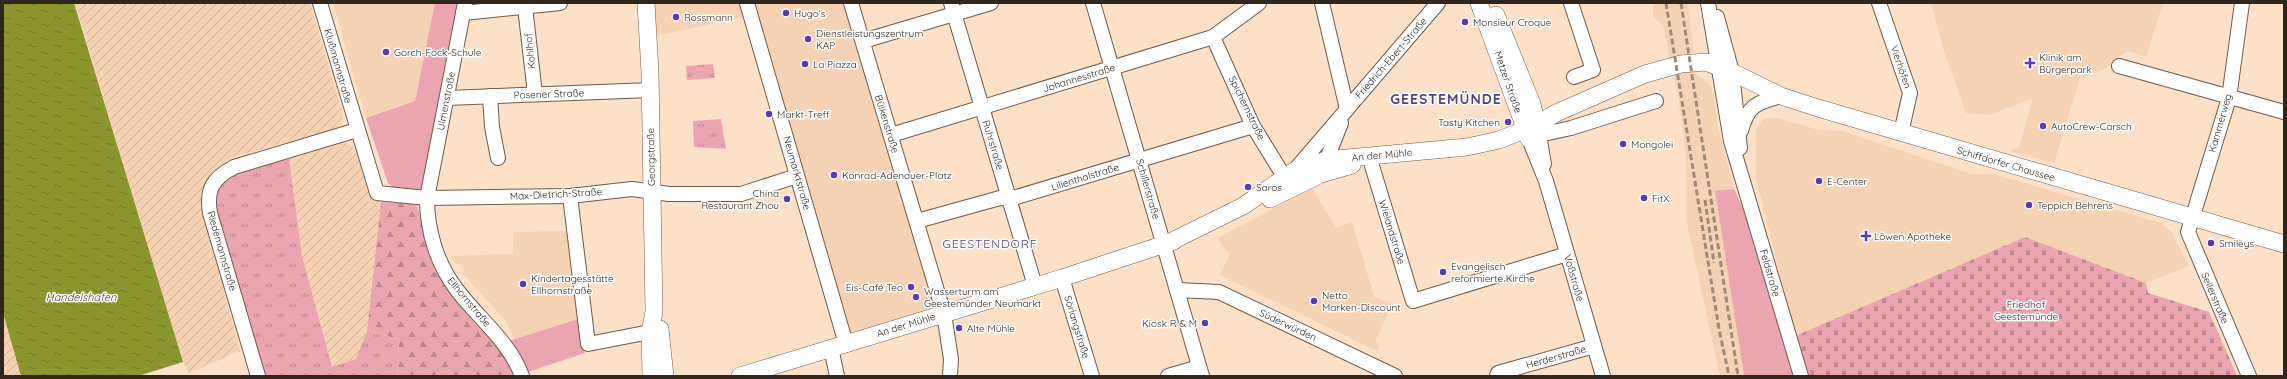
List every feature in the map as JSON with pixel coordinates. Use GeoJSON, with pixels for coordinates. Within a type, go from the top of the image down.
{"type":"FeatureCollection","features":[{"type":"Feature","properties":{"kind":"main road","name":"Georgstraße"},"geometry":{"type":"LineString","coordinates":[[646,3],[651,90],[654,312],[650,332],[651,376]]}},
{"type":"Feature","properties":{"kind":"main road","name":"Metzer Straße"},"geometry":{"type":"LineString","coordinates":[[1479,3],[1532,132]]}},
{"type":"Feature","properties":{"kind":"main road","name":"Metzer Straße"},"geometry":{"type":"LineString","coordinates":[[1492,3],[1532,104],[1532,132]]}},
{"type":"Feature","properties":{"kind":"main road","name":"An der Mühle"},"geometry":{"type":"LineString","coordinates":[[1164,245],[1243,206],[1290,174],[1370,159],[1466,147],[1499,140],[1532,132],[1610,90],[1651,71],[1681,64],[1706,62],[1724,69]]}},
{"type":"Feature","properties":{"kind":"main road","name":"Schiffdorfer Chaussee"},"geometry":{"type":"LineString","coordinates":[[1724,69],[1781,96],[1900,133],[2284,244]]}},
{"type":"Feature","properties":{"kind":"main road","name":"An der Mühle"},"geometry":{"type":"LineString","coordinates":[[740,376],[1062,278],[1164,245],[1252,209],[1324,167]]}},
{"type":"Feature","properties":{"kind":"main road","name":"Georgstraße"},"geometry":{"type":"LineString","coordinates":[[654,312],[660,332],[665,376]]}},
{"type":"Feature","properties":{"kind":"street","name":"Klußmannstraße"},"geometry":{"type":"LineString","coordinates":[[320,3],[357,130]]}},
{"type":"Feature","properties":{"kind":"street"},"geometry":{"type":"LineString","coordinates":[[464,8],[525,7],[560,3]]}},
{"type":"Feature","properties":{"kind":"street","name":"Neumarktstraße"},"geometry":{"type":"LineString","coordinates":[[747,3],[797,176],[839,346],[837,376]]}},
{"type":"Feature","properties":{"kind":"street","name":"Bülkenstraße"},"geometry":{"type":"LineString","coordinates":[[851,3],[944,314],[944,325],[950,348],[950,376]]}},
{"type":"Feature","properties":{"kind":"street"},"geometry":{"type":"LineString","coordinates":[[862,41],[952,8],[991,3]]}},
{"type":"Feature","properties":{"kind":"street","name":"Schillerstraße"},"geometry":{"type":"LineString","coordinates":[[1093,3],[1201,372]]}},
{"type":"Feature","properties":{"kind":"street","name":"Johannesstraße"},"geometry":{"type":"LineString","coordinates":[[891,135],[1214,37],[1258,3]]}},
{"type":"Feature","properties":{"kind":"street"},"geometry":{"type":"LineString","coordinates":[[1322,3],[1346,111]]}},
{"type":"Feature","properties":{"kind":"street","name":"Friedrich-Ebert-Straße"},"geometry":{"type":"LineString","coordinates":[[1290,174],[1438,3]]}},
{"type":"Feature","properties":{"kind":"street"},"geometry":{"type":"LineString","coordinates":[[1571,3],[1593,70],[1574,77]]}},
{"type":"Feature","properties":{"kind":"street"},"geometry":{"type":"LineString","coordinates":[[1708,3],[1724,69]]}},
{"type":"Feature","properties":{"kind":"street"},"geometry":{"type":"LineString","coordinates":[[1712,3],[1724,69]]}},
{"type":"Feature","properties":{"kind":"street","name":"Vierhöfen"},"geometry":{"type":"LineString","coordinates":[[1879,3],[1910,93],[1900,133]]}},
{"type":"Feature","properties":{"kind":"street","name":"Kammerweg"},"geometry":{"type":"LineString","coordinates":[[2192,218],[2229,98],[2242,3]]}},
{"type":"Feature","properties":{"kind":"street","name":"Kohlhof"},"geometry":{"type":"LineString","coordinates":[[525,7],[535,94]]}},
{"type":"Feature","properties":{"kind":"street","name":"Ulmenstraße"},"geometry":{"type":"LineString","coordinates":[[427,198],[464,8]]}},
{"type":"Feature","properties":{"kind":"street","name":"Ruhrstraße"},"geometry":{"type":"LineString","coordinates":[[952,8],[1035,286]]}},
{"type":"Feature","properties":{"kind":"street","name":"Spichernstraße"},"geometry":{"type":"LineString","coordinates":[[1214,37],[1253,126],[1290,174]]}},
{"type":"Feature","properties":{"kind":"street"},"geometry":{"type":"LineString","coordinates":[[2119,66],[2229,98],[2284,112]]}},
{"type":"Feature","properties":{"kind":"street","name":"Feldstraße"},"geometry":{"type":"LineString","coordinates":[[1724,69],[1740,136],[1741,170]]}},
{"type":"Feature","properties":{"kind":"street","name":"Feldstraße"},"geometry":{"type":"LineString","coordinates":[[1724,69],[1731,141],[1741,170],[1801,376]]}},
{"type":"Feature","properties":{"kind":"street","name":"Posener Straße"},"geometry":{"type":"LineString","coordinates":[[447,98],[651,90]]}},
{"type":"Feature","properties":{"kind":"street"},"geometry":{"type":"LineString","coordinates":[[490,96],[492,128],[498,158]]}},
{"type":"Feature","properties":{"kind":"street","name":"Feldstraße"},"geometry":{"type":"LineString","coordinates":[[1740,136],[1746,115],[1753,106],[1781,96]]}},
{"type":"Feature","properties":{"kind":"street","name":"An der Mühle"},"geometry":{"type":"LineString","coordinates":[[1532,132],[1571,128],[1656,101]]}},
{"type":"Feature","properties":{"kind":"street","name":"Friedrich-Ebert-Straße"},"geometry":{"type":"LineString","coordinates":[[1324,167],[1346,111]]}},
{"type":"Feature","properties":{"kind":"street","name":"Lilienthalstraße"},"geometry":{"type":"LineString","coordinates":[[917,222],[1000,198],[1010,199],[1253,126]]}},
{"type":"Feature","properties":{"kind":"street","name":"Max-Dietrich-Straße"},"geometry":{"type":"LineString","coordinates":[[357,130],[378,193],[427,198],[570,196],[632,189],[652,193],[741,194],[797,176]]}},
{"type":"Feature","properties":{"kind":"street","name":"Riedemannstraße"},"geometry":{"type":"LineString","coordinates":[[258,376],[210,213],[208,196],[210,189],[220,176],[234,167],[357,130]]}},
{"type":"Feature","properties":{"kind":"street","name":"Voßstraße"},"geometry":{"type":"LineString","coordinates":[[1532,132],[1602,376]]}},
{"type":"Feature","properties":{"kind":"street","name":"Wielandstraße"},"geometry":{"type":"LineString","coordinates":[[1370,159],[1413,301],[1567,254]]}},
{"type":"Feature","properties":{"kind":"street"},"geometry":{"type":"LineString","coordinates":[[570,196],[588,344],[650,332]]}},
{"type":"Feature","properties":{"kind":"street","name":"Ellhornstraße"},"geometry":{"type":"LineString","coordinates":[[427,198],[430,227],[437,256],[445,272],[457,290],[504,343],[522,376]]}},
{"type":"Feature","properties":{"kind":"street","name":"Seilerstraße"},"geometry":{"type":"LineString","coordinates":[[2192,218],[2188,232],[2194,249],[2249,376]]}},
{"type":"Feature","properties":{"kind":"street","name":"Sörlangstraße"},"geometry":{"type":"LineString","coordinates":[[1062,278],[1092,376]]}},
{"type":"Feature","properties":{"kind":"street","name":"Süderwürden"},"geometry":{"type":"LineString","coordinates":[[1177,290],[1219,292],[1377,372],[1395,376]]}},
{"type":"Feature","properties":{"kind":"street","name":"Herderstraße"},"geometry":{"type":"LineString","coordinates":[[1497,376],[1498,374],[1594,346]]}},
{"type":"Feature","properties":{"kind":"street"},"geometry":{"type":"LineString","coordinates":[[1168,376],[1201,372]]}},
{"type":"Feature","properties":{"kind":"shaded area"},"geometry":{"type":"Polygon","coordinates":[[[75,3],[310,3],[342,111],[343,123],[337,128],[231,158],[215,170],[209,177],[202,193],[203,211],[240,351],[189,373],[183,362],[75,3]]]}},
{"type":"Feature","properties":{"kind":"shaded area","name":"Gorch-Fock-Schule"},"geometry":{"type":"Polygon","coordinates":[[[333,3],[435,3],[415,101],[366,118],[333,3]]]}},
{"type":"Feature","properties":{"kind":"shaded area"},"geometry":{"type":"Polygon","coordinates":[[[641,3],[845,3],[940,314],[848,341],[753,15],[642,39],[641,3]]]}},
{"type":"Feature","properties":{"kind":"shaded area"},"geometry":{"type":"Polygon","coordinates":[[[1653,3],[1688,3],[1697,76],[1705,80],[1710,85],[1714,97],[1719,131],[1734,189],[1715,191],[1744,376],[1720,376],[1686,219],[1686,155],[1678,96],[1663,26],[1653,17],[1653,3]]]}},
{"type":"Feature","properties":{"kind":"shaded area","name":"Klinik am Bürgerpark"},"geometry":{"type":"Polygon","coordinates":[[[1931,3],[2163,3],[2146,57],[2127,51],[2104,69],[2080,79],[2054,163],[2010,151],[2019,147],[2033,98],[1990,115],[1966,113],[1944,51],[1931,3]]]}},
{"type":"Feature","properties":{"kind":"shaded area"},"geometry":{"type":"Polygon","coordinates":[[[1777,118],[1819,130],[1843,131],[1972,174],[1994,174],[2161,223],[2171,231],[2189,266],[2146,283],[2025,237],[1795,336],[1756,178],[1756,130],[1762,120],[1777,118]]]}},
{"type":"Feature","properties":{"kind":"shaded area"},"geometry":{"type":"Polygon","coordinates":[[[346,142],[355,149],[369,192],[381,202],[367,331],[356,359],[332,368],[302,256],[289,159],[346,142]]]}},
{"type":"Feature","properties":{"kind":"shaded area"},"geometry":{"type":"Polygon","coordinates":[[[1312,188],[1336,228],[1352,222],[1374,296],[1392,304],[1375,342],[1380,345],[1377,351],[1220,275],[1230,253],[1225,249],[1218,238],[1312,188]]]}},
{"type":"Feature","properties":{"kind":"shaded area","name":"Kindertagesstätte Ellhornstraße"},"geometry":{"type":"Polygon","coordinates":[[[568,231],[578,319],[515,340],[505,320],[461,272],[464,272],[460,264],[456,264],[451,256],[513,254],[513,232],[568,231]]]}},
{"type":"Feature","properties":{"kind":"shaded area"},"geometry":{"type":"Polygon","coordinates":[[[3,313],[21,376],[3,376],[3,313]]]}},
{"type":"Feature","properties":{"kind":"green space"},"geometry":{"type":"Polygon","coordinates":[[[435,3],[461,3],[424,190],[395,189],[388,183],[366,118],[415,101],[435,3]]]}},
{"type":"Feature","properties":{"kind":"green space"},"geometry":{"type":"Polygon","coordinates":[[[713,64],[715,78],[687,80],[686,66],[713,64]]]}},
{"type":"Feature","properties":{"kind":"green space"},"geometry":{"type":"Polygon","coordinates":[[[721,119],[726,149],[694,147],[693,121],[721,119]]]}},
{"type":"Feature","properties":{"kind":"green space"},"geometry":{"type":"Polygon","coordinates":[[[289,158],[302,256],[332,367],[356,359],[367,331],[399,339],[397,376],[265,376],[215,209],[215,198],[218,187],[223,181],[240,172],[289,158]]]}},
{"type":"Feature","properties":{"kind":"green space"},"geometry":{"type":"Polygon","coordinates":[[[1734,189],[1747,217],[1794,376],[1744,376],[1715,191],[1734,189]]]}},
{"type":"Feature","properties":{"kind":"green space"},"geometry":{"type":"Polygon","coordinates":[[[381,202],[417,204],[429,254],[435,268],[458,304],[479,328],[501,346],[515,376],[397,376],[399,339],[367,331],[381,202]]]}},
{"type":"Feature","properties":{"kind":"green space","name":"Friedhof Geestemünde"},"geometry":{"type":"Polygon","coordinates":[[[2025,237],[2146,283],[2148,293],[2209,312],[2237,376],[1807,376],[1795,336],[2025,237]]]}},
{"type":"Feature","properties":{"kind":"green space"},"geometry":{"type":"Polygon","coordinates":[[[578,319],[581,341],[585,353],[528,372],[509,341],[578,319]]]}},
{"type":"Feature","properties":{"kind":"water","name":"Handelshafen"},"geometry":{"type":"Polygon","coordinates":[[[3,3],[74,3],[183,362],[138,376],[21,376],[3,313],[3,3]]]}},
{"type":"Feature","properties":{"kind":"railway"},"geometry":{"type":"LineString","coordinates":[[1666,3],[1719,329],[1729,376]]}},
{"type":"Feature","properties":{"kind":"railway"},"geometry":{"type":"LineString","coordinates":[[1681,3],[1738,376]]}},
{"type":"Feature","properties":{"kind":"railway"},"geometry":{"type":"LineString","coordinates":[[1705,200],[1714,263]]}},
{"type":"Feature","properties":{"kind":"place","name":"Hugo's"},"geometry":{"type":"Point","coordinates":[786,13]}},
{"type":"Feature","properties":{"kind":"place","name":"Rossmann"},"geometry":{"type":"Point","coordinates":[676,17]}},
{"type":"Feature","properties":{"kind":"place","name":"Monsieur Croque"},"geometry":{"type":"Point","coordinates":[1465,22]}},
{"type":"Feature","properties":{"kind":"place","name":"Dienstleistungszentrum KAP"},"geometry":{"type":"Point","coordinates":[808,39]}},
{"type":"Feature","properties":{"kind":"place","name":"Gorch-Fock-Schule"},"geometry":{"type":"Point","coordinates":[386,52]}},
{"type":"Feature","properties":{"kind":"place","name":"Klinik am Bürgerpark"},"geometry":{"type":"Point","coordinates":[2030,63]}},
{"type":"Feature","properties":{"kind":"place","name":"La Piazza"},"geometry":{"type":"Point","coordinates":[805,64]}},
{"type":"Feature","properties":{"kind":"place","name":"Markt-Treff"},"geometry":{"type":"Point","coordinates":[769,114]}},
{"type":"Feature","properties":{"kind":"place","name":"Tasty Kitchen"},"geometry":{"type":"Point","coordinates":[1508,122]}},
{"type":"Feature","properties":{"kind":"place","name":"AutoCrew-Carsch"},"geometry":{"type":"Point","coordinates":[2043,126]}},
{"type":"Feature","properties":{"kind":"place","name":"Mongolei"},"geometry":{"type":"Point","coordinates":[1623,144]}},
{"type":"Feature","properties":{"kind":"place","name":"Konrad-Adenauer-Platz"},"geometry":{"type":"Point","coordinates":[834,175]}},
{"type":"Feature","properties":{"kind":"place","name":"E-Center"},"geometry":{"type":"Point","coordinates":[1819,181]}},
{"type":"Feature","properties":{"kind":"place","name":"Saros"},"geometry":{"type":"Point","coordinates":[1248,187]}},
{"type":"Feature","properties":{"kind":"place","name":"FitX"},"geometry":{"type":"Point","coordinates":[1644,198]}},
{"type":"Feature","properties":{"kind":"place","name":"China Restaurant Zhou"},"geometry":{"type":"Point","coordinates":[787,199]}},
{"type":"Feature","properties":{"kind":"place","name":"Teppich Behrens"},"geometry":{"type":"Point","coordinates":[2029,205]}},
{"type":"Feature","properties":{"kind":"place","name":"Löwen Apotheke"},"geometry":{"type":"Point","coordinates":[1866,236]}},
{"type":"Feature","properties":{"kind":"place","name":"Smileys"},"geometry":{"type":"Point","coordinates":[2211,243]}},
{"type":"Feature","properties":{"kind":"place","name":"Evangelisch reformierte Kirche"},"geometry":{"type":"Point","coordinates":[1443,272]}},
{"type":"Feature","properties":{"kind":"place","name":"Kindertagesstätte Ellhornstraße"},"geometry":{"type":"Point","coordinates":[523,284]}},
{"type":"Feature","properties":{"kind":"place","name":"Eis-Café Teo"},"geometry":{"type":"Point","coordinates":[911,287]}},
{"type":"Feature","properties":{"kind":"place","name":"Wasserturm am Geestemünder Neumarkt"},"geometry":{"type":"Point","coordinates":[916,297]}},
{"type":"Feature","properties":{"kind":"place","name":"Netto Marken-Discount"},"geometry":{"type":"Point","coordinates":[1314,301]}},
{"type":"Feature","properties":{"kind":"place","name":"Kiosk R & M"},"geometry":{"type":"Point","coordinates":[1205,323]}},
{"type":"Feature","properties":{"kind":"place","name":"Alte Mühle"},"geometry":{"type":"Point","coordinates":[959,328]}},
{"type":"Feature","properties":{"kind":"district","name":"GEESTEMÜNDE"},"geometry":{"type":"Point","coordinates":[1446,99]}},
{"type":"Feature","properties":{"kind":"district","name":"GEESTENDORF"},"geometry":{"type":"Point","coordinates":[990,243]}}]}
